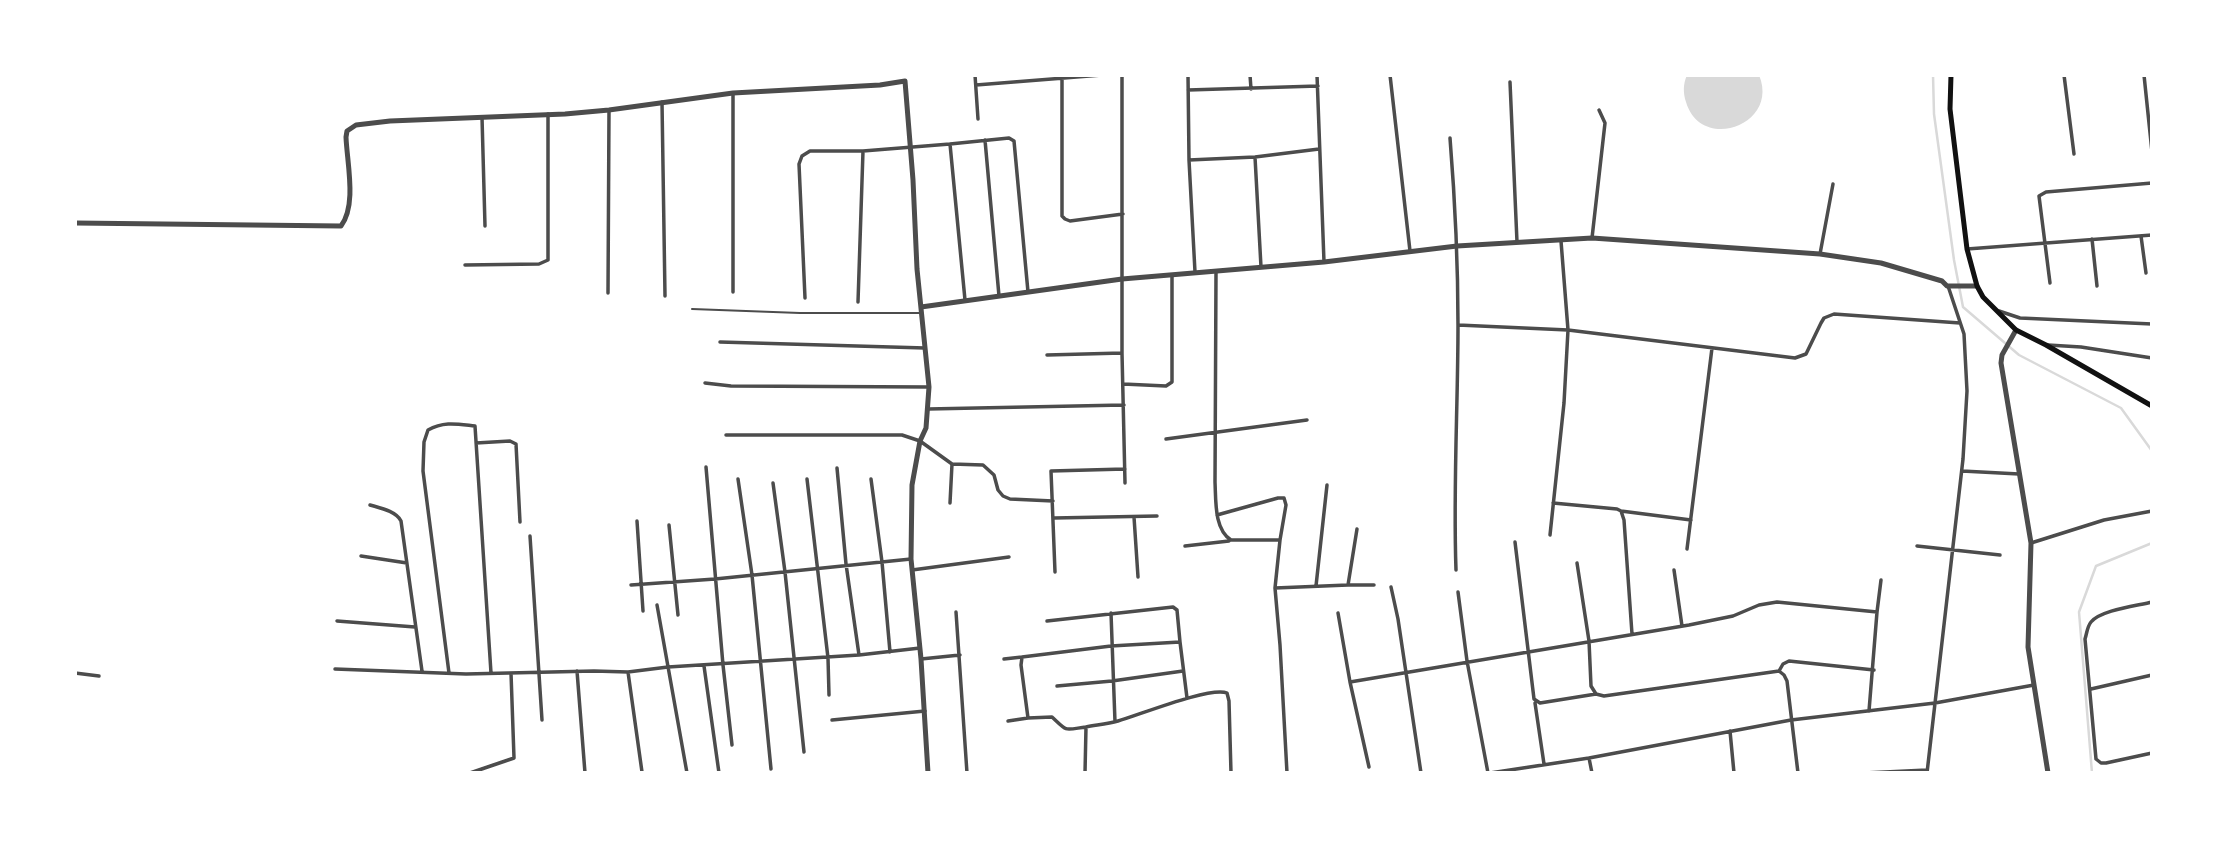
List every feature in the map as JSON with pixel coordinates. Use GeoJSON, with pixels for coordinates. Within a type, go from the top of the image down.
{"type":"FeatureCollection","features":[{"type":"Feature","properties":{"kind":"main road"},"geometry":{"type":"LineString","coordinates":[[1951,75],[1951,119],[1967,249],[1977,286],[1983,297],[2014,333],[2046,345],[2152,407]]}},
{"type":"Feature","properties":{"kind":"street"},"geometry":{"type":"LineString","coordinates":[[975,75],[978,119]]}},
{"type":"Feature","properties":{"kind":"street"},"geometry":{"type":"LineString","coordinates":[[976,85],[1102,75]]}},
{"type":"Feature","properties":{"kind":"street"},"geometry":{"type":"LineString","coordinates":[[1122,75],[1125,483]]}},
{"type":"Feature","properties":{"kind":"street"},"geometry":{"type":"LineString","coordinates":[[1188,75],[1195,274]]}},
{"type":"Feature","properties":{"kind":"street"},"geometry":{"type":"LineString","coordinates":[[1250,75],[1251,89]]}},
{"type":"Feature","properties":{"kind":"street"},"geometry":{"type":"LineString","coordinates":[[1317,75],[1324,262]]}},
{"type":"Feature","properties":{"kind":"street"},"geometry":{"type":"LineString","coordinates":[[1390,75],[1410,251]]}},
{"type":"Feature","properties":{"kind":"street"},"geometry":{"type":"LineString","coordinates":[[2064,75],[2074,154]]}},
{"type":"Feature","properties":{"kind":"street"},"geometry":{"type":"LineString","coordinates":[[2144,75],[2152,152]]}},
{"type":"Feature","properties":{"kind":"street"},"geometry":{"type":"LineString","coordinates":[[75,223],[341,226],[350,206],[346,137],[347,131],[356,125],[609,110],[733,93],[868,85],[905,78],[916,256],[929,387],[926,428],[920,441],[912,485],[911,559],[928,773]]}},
{"type":"Feature","properties":{"kind":"street"},"geometry":{"type":"LineString","coordinates":[[1062,78],[1062,216],[1070,221],[1124,214]]}},
{"type":"Feature","properties":{"kind":"street"},"geometry":{"type":"LineString","coordinates":[[1510,82],[1517,242]]}},
{"type":"Feature","properties":{"kind":"street"},"geometry":{"type":"LineString","coordinates":[[1188,90],[1318,86]]}},
{"type":"Feature","properties":{"kind":"street"},"geometry":{"type":"LineString","coordinates":[[733,93],[733,292]]}},
{"type":"Feature","properties":{"kind":"street"},"geometry":{"type":"LineString","coordinates":[[2146,94],[2152,94]]}},
{"type":"Feature","properties":{"kind":"street"},"geometry":{"type":"LineString","coordinates":[[662,101],[665,296]]}},
{"type":"Feature","properties":{"kind":"street"},"geometry":{"type":"LineString","coordinates":[[608,293],[609,110]]}},
{"type":"Feature","properties":{"kind":"street"},"geometry":{"type":"LineString","coordinates":[[1592,239],[1605,123],[1599,110]]}},
{"type":"Feature","properties":{"kind":"street"},"geometry":{"type":"LineString","coordinates":[[465,265],[539,264],[548,260],[548,114]]}},
{"type":"Feature","properties":{"kind":"street"},"geometry":{"type":"LineString","coordinates":[[482,117],[485,226]]}},
{"type":"Feature","properties":{"kind":"street"},"geometry":{"type":"LineString","coordinates":[[805,298],[802,156],[810,151],[911,148],[1009,138],[1015,145],[1028,292]]}},
{"type":"Feature","properties":{"kind":"street"},"geometry":{"type":"LineString","coordinates":[[1450,138],[1457,246],[1454,514],[1456,570]]}},
{"type":"Feature","properties":{"kind":"street"},"geometry":{"type":"LineString","coordinates":[[985,140],[999,296]]}},
{"type":"Feature","properties":{"kind":"street"},"geometry":{"type":"LineString","coordinates":[[950,144],[965,300]]}},
{"type":"Feature","properties":{"kind":"street"},"geometry":{"type":"LineString","coordinates":[[1189,160],[1255,157],[1320,149]]}},
{"type":"Feature","properties":{"kind":"street"},"geometry":{"type":"LineString","coordinates":[[858,302],[863,151]]}},
{"type":"Feature","properties":{"kind":"street"},"geometry":{"type":"LineString","coordinates":[[1255,157],[1261,268]]}},
{"type":"Feature","properties":{"kind":"street"},"geometry":{"type":"LineString","coordinates":[[2050,283],[2039,196],[2046,192],[2152,183]]}},
{"type":"Feature","properties":{"kind":"street"},"geometry":{"type":"LineString","coordinates":[[1820,254],[1833,184]]}},
{"type":"Feature","properties":{"kind":"street"},"geometry":{"type":"LineString","coordinates":[[1967,249],[2152,235]]}},
{"type":"Feature","properties":{"kind":"street"},"geometry":{"type":"LineString","coordinates":[[2141,236],[2146,273]]}},
{"type":"Feature","properties":{"kind":"street"},"geometry":{"type":"LineString","coordinates":[[921,310],[965,300],[1122,279],[1324,262],[1457,246],[1561,239],[1820,254],[1881,263],[1942,281],[1950,286],[1977,286]]}},
{"type":"Feature","properties":{"kind":"street"},"geometry":{"type":"LineString","coordinates":[[1550,535],[1564,403],[1568,330],[1561,239]]}},
{"type":"Feature","properties":{"kind":"street"},"geometry":{"type":"LineString","coordinates":[[2092,239],[2097,286]]}},
{"type":"Feature","properties":{"kind":"street"},"geometry":{"type":"LineString","coordinates":[[1216,272],[1215,482],[1217,514],[1225,536],[1231,540]]}},
{"type":"Feature","properties":{"kind":"street"},"geometry":{"type":"LineString","coordinates":[[1123,384],[1166,386],[1172,382],[1171,275]]}},
{"type":"Feature","properties":{"kind":"street"},"geometry":{"type":"LineString","coordinates":[[1864,773],[1927,771],[1961,471],[1967,391],[1964,334],[1950,286]]}},
{"type":"Feature","properties":{"kind":"street"},"geometry":{"type":"LineString","coordinates":[[1994,309],[2021,318],[2152,324]]}},
{"type":"Feature","properties":{"kind":"street"},"geometry":{"type":"LineString","coordinates":[[1458,325],[1568,330],[1800,358],[1807,354],[1824,318],[1834,314],[1961,323]]}},
{"type":"Feature","properties":{"kind":"street"},"geometry":{"type":"LineString","coordinates":[[2014,333],[2002,355],[2001,363],[2031,543],[2028,647],[2048,773]]}},
{"type":"Feature","properties":{"kind":"street"},"geometry":{"type":"LineString","coordinates":[[720,342],[925,348]]}},
{"type":"Feature","properties":{"kind":"street"},"geometry":{"type":"LineString","coordinates":[[2046,345],[2081,347],[2152,358]]}},
{"type":"Feature","properties":{"kind":"street"},"geometry":{"type":"LineString","coordinates":[[1687,549],[1712,348]]}},
{"type":"Feature","properties":{"kind":"street"},"geometry":{"type":"LineString","coordinates":[[1047,355],[1122,353]]}},
{"type":"Feature","properties":{"kind":"street"},"geometry":{"type":"LineString","coordinates":[[705,383],[732,386],[929,387]]}},
{"type":"Feature","properties":{"kind":"street"},"geometry":{"type":"LineString","coordinates":[[928,409],[1125,405]]}},
{"type":"Feature","properties":{"kind":"street"},"geometry":{"type":"LineString","coordinates":[[1166,439],[1307,420]]}},
{"type":"Feature","properties":{"kind":"street"},"geometry":{"type":"LineString","coordinates":[[449,673],[423,471],[424,442],[428,430],[438,424],[449,423],[475,426],[491,673]]}},
{"type":"Feature","properties":{"kind":"street"},"geometry":{"type":"LineString","coordinates":[[726,435],[902,435],[920,441],[952,464],[983,465],[994,475],[998,490],[1003,496],[1010,499],[1053,501]]}},
{"type":"Feature","properties":{"kind":"street"},"geometry":{"type":"LineString","coordinates":[[477,443],[510,441],[516,444],[520,522]]}},
{"type":"Feature","properties":{"kind":"street"},"geometry":{"type":"LineString","coordinates":[[950,503],[952,464]]}},
{"type":"Feature","properties":{"kind":"street"},"geometry":{"type":"LineString","coordinates":[[706,467],[732,745]]}},
{"type":"Feature","properties":{"kind":"street"},"geometry":{"type":"LineString","coordinates":[[837,468],[846,564],[859,655]]}},
{"type":"Feature","properties":{"kind":"street"},"geometry":{"type":"LineString","coordinates":[[1055,572],[1051,471],[1125,469]]}},
{"type":"Feature","properties":{"kind":"street"},"geometry":{"type":"LineString","coordinates":[[1961,471],[2019,474]]}},
{"type":"Feature","properties":{"kind":"street"},"geometry":{"type":"LineString","coordinates":[[738,479],[752,575],[771,769]]}},
{"type":"Feature","properties":{"kind":"street"},"geometry":{"type":"LineString","coordinates":[[807,479],[830,695]]}},
{"type":"Feature","properties":{"kind":"street"},"geometry":{"type":"LineString","coordinates":[[870,479],[890,652]]}},
{"type":"Feature","properties":{"kind":"street"},"geometry":{"type":"LineString","coordinates":[[773,483],[804,752]]}},
{"type":"Feature","properties":{"kind":"street"},"geometry":{"type":"LineString","coordinates":[[1316,586],[1327,485]]}},
{"type":"Feature","properties":{"kind":"street"},"geometry":{"type":"LineString","coordinates":[[1217,514],[1278,498],[1284,498],[1286,505],[1275,588],[1287,773]]}},
{"type":"Feature","properties":{"kind":"street"},"geometry":{"type":"LineString","coordinates":[[1553,503],[1691,520]]}},
{"type":"Feature","properties":{"kind":"street"},"geometry":{"type":"LineString","coordinates":[[370,505],[399,516],[422,671]]}},
{"type":"Feature","properties":{"kind":"street"},"geometry":{"type":"LineString","coordinates":[[1620,511],[1624,520],[1632,634]]}},
{"type":"Feature","properties":{"kind":"street"},"geometry":{"type":"LineString","coordinates":[[2031,543],[2104,520],[2152,511]]}},
{"type":"Feature","properties":{"kind":"street"},"geometry":{"type":"LineString","coordinates":[[1133,516],[1138,577]]}},
{"type":"Feature","properties":{"kind":"street"},"geometry":{"type":"LineString","coordinates":[[1054,518],[1157,516]]}},
{"type":"Feature","properties":{"kind":"street"},"geometry":{"type":"LineString","coordinates":[[637,521],[643,611]]}},
{"type":"Feature","properties":{"kind":"street"},"geometry":{"type":"LineString","coordinates":[[669,525],[678,615]]}},
{"type":"Feature","properties":{"kind":"street"},"geometry":{"type":"LineString","coordinates":[[1348,585],[1357,529]]}},
{"type":"Feature","properties":{"kind":"street"},"geometry":{"type":"LineString","coordinates":[[530,536],[542,720]]}},
{"type":"Feature","properties":{"kind":"street"},"geometry":{"type":"LineString","coordinates":[[1185,546],[1231,540],[1280,540]]}},
{"type":"Feature","properties":{"kind":"street"},"geometry":{"type":"LineString","coordinates":[[1515,542],[1541,773]]}},
{"type":"Feature","properties":{"kind":"street"},"geometry":{"type":"LineString","coordinates":[[1917,545],[2000,555]]}},
{"type":"Feature","properties":{"kind":"street"},"geometry":{"type":"LineString","coordinates":[[361,556],[407,563]]}},
{"type":"Feature","properties":{"kind":"street"},"geometry":{"type":"LineString","coordinates":[[912,570],[1009,557]]}},
{"type":"Feature","properties":{"kind":"street"},"geometry":{"type":"LineString","coordinates":[[631,585],[911,559]]}},
{"type":"Feature","properties":{"kind":"street"},"geometry":{"type":"LineString","coordinates":[[1577,563],[1589,641],[1591,686],[1596,694]]}},
{"type":"Feature","properties":{"kind":"street"},"geometry":{"type":"LineString","coordinates":[[1674,570],[1682,626]]}},
{"type":"Feature","properties":{"kind":"street"},"geometry":{"type":"LineString","coordinates":[[1869,712],[1881,580]]}},
{"type":"Feature","properties":{"kind":"street"},"geometry":{"type":"LineString","coordinates":[[1275,588],[1374,585]]}},
{"type":"Feature","properties":{"kind":"street"},"geometry":{"type":"LineString","coordinates":[[1391,587],[1421,773]]}},
{"type":"Feature","properties":{"kind":"street"},"geometry":{"type":"LineString","coordinates":[[1458,592],[1467,661],[1489,773],[1589,758],[1791,720],[1935,703],[2034,684]]}},
{"type":"Feature","properties":{"kind":"street"},"geometry":{"type":"LineString","coordinates":[[1350,682],[1682,626],[1732,616],[1759,605],[1777,602],[1877,612]]}},
{"type":"Feature","properties":{"kind":"street"},"geometry":{"type":"LineString","coordinates":[[2152,602],[2101,615],[2088,626],[2085,639],[2096,759],[2106,763],[2152,753]]}},
{"type":"Feature","properties":{"kind":"street"},"geometry":{"type":"LineString","coordinates":[[657,606],[687,773]]}},
{"type":"Feature","properties":{"kind":"street"},"geometry":{"type":"LineString","coordinates":[[1047,621],[1173,607],[1177,610],[1187,698]]}},
{"type":"Feature","properties":{"kind":"street"},"geometry":{"type":"LineString","coordinates":[[956,612],[967,773]]}},
{"type":"Feature","properties":{"kind":"street"},"geometry":{"type":"LineString","coordinates":[[1111,613],[1115,722]]}},
{"type":"Feature","properties":{"kind":"street"},"geometry":{"type":"LineString","coordinates":[[1338,614],[1369,767]]}},
{"type":"Feature","properties":{"kind":"street"},"geometry":{"type":"LineString","coordinates":[[337,621],[415,627]]}},
{"type":"Feature","properties":{"kind":"street"},"geometry":{"type":"LineString","coordinates":[[1004,659],[1111,646],[1180,642]]}},
{"type":"Feature","properties":{"kind":"street"},"geometry":{"type":"LineString","coordinates":[[335,669],[449,673],[628,672],[668,667],[828,658],[920,648]]}},
{"type":"Feature","properties":{"kind":"street"},"geometry":{"type":"LineString","coordinates":[[921,659],[960,655]]}},
{"type":"Feature","properties":{"kind":"street"},"geometry":{"type":"LineString","coordinates":[[1022,657],[1028,719]]}},
{"type":"Feature","properties":{"kind":"street"},"geometry":{"type":"LineString","coordinates":[[1779,671],[1783,664],[1790,661],[1874,670]]}},
{"type":"Feature","properties":{"kind":"street"},"geometry":{"type":"LineString","coordinates":[[705,666],[719,773]]}},
{"type":"Feature","properties":{"kind":"street"},"geometry":{"type":"LineString","coordinates":[[1057,686],[1184,670]]}},
{"type":"Feature","properties":{"kind":"street"},"geometry":{"type":"LineString","coordinates":[[577,671],[585,773]]}},
{"type":"Feature","properties":{"kind":"street"},"geometry":{"type":"LineString","coordinates":[[1535,701],[1540,703],[1596,694],[1604,696],[1779,671],[1787,681],[1798,773]]}},
{"type":"Feature","properties":{"kind":"street"},"geometry":{"type":"LineString","coordinates":[[628,672],[642,772]]}},
{"type":"Feature","properties":{"kind":"street"},"geometry":{"type":"LineString","coordinates":[[75,673],[99,676]]}},
{"type":"Feature","properties":{"kind":"street"},"geometry":{"type":"LineString","coordinates":[[470,773],[514,758],[511,673]]}},
{"type":"Feature","properties":{"kind":"street"},"geometry":{"type":"LineString","coordinates":[[2091,689],[2152,675]]}},
{"type":"Feature","properties":{"kind":"street"},"geometry":{"type":"LineString","coordinates":[[1008,721],[1052,717],[1066,730],[1115,722],[1187,698],[1221,690],[1227,693],[1231,773]]}},
{"type":"Feature","properties":{"kind":"street"},"geometry":{"type":"LineString","coordinates":[[832,720],[925,711]]}},
{"type":"Feature","properties":{"kind":"street"},"geometry":{"type":"LineString","coordinates":[[1085,773],[1086,727]]}},
{"type":"Feature","properties":{"kind":"street"},"geometry":{"type":"LineString","coordinates":[[1730,731],[1734,773]]}},
{"type":"Feature","properties":{"kind":"street"},"geometry":{"type":"LineString","coordinates":[[1589,758],[1592,773]]}},
{"type":"Feature","properties":{"kind":"lane"},"geometry":{"type":"LineString","coordinates":[[692,309],[800,313],[921,310]]}},
{"type":"Feature","properties":{"kind":"shaded area"},"geometry":{"type":"Polygon","coordinates":[[[1687,75],[1759,75],[1763,93],[1759,107],[1749,119],[1736,126],[1721,129],[1707,126],[1694,118],[1686,102],[1684,88],[1687,75]]]}},
{"type":"Feature","properties":{"kind":"waterway"},"geometry":{"type":"LineString","coordinates":[[1933,75],[1934,114],[1963,307],[2019,355],[2121,408],[2152,451]]}},
{"type":"Feature","properties":{"kind":"waterway"},"geometry":{"type":"LineString","coordinates":[[2092,773],[2079,612],[2096,566],[2152,543]]}}]}
